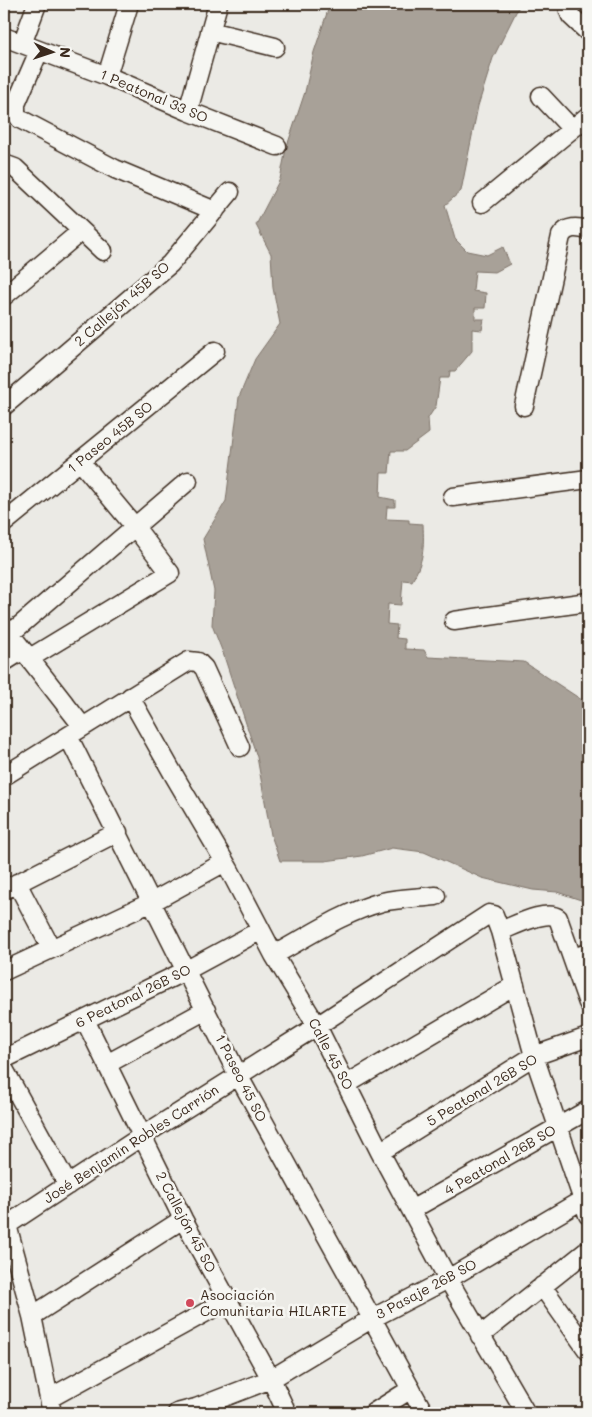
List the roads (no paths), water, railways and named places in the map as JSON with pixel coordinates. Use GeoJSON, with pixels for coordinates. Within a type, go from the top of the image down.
{"type":"FeatureCollection","features":[{"type":"Feature","properties":{"kind":"street"},"geometry":{"type":"LineString","coordinates":[[22,44],[37,4]]}},
{"type":"Feature","properties":{"kind":"street"},"geometry":{"type":"LineString","coordinates":[[107,76],[129,4]]}},
{"type":"Feature","properties":{"kind":"street"},"geometry":{"type":"LineString","coordinates":[[188,111],[218,4]]}},
{"type":"Feature","properties":{"kind":"street"},"geometry":{"type":"LineString","coordinates":[[571,5],[569,11],[571,16],[588,32]]}},
{"type":"Feature","properties":{"kind":"street"},"geometry":{"type":"LineString","coordinates":[[210,31],[274,47]]}},
{"type":"Feature","properties":{"kind":"street","name":"1 Peatonal 33 SO"},"geometry":{"type":"LineString","coordinates":[[4,37],[107,76],[188,111],[277,146]]}},
{"type":"Feature","properties":{"kind":"street"},"geometry":{"type":"LineString","coordinates":[[39,51],[16,104],[16,113],[20,120],[115,170],[215,212]]}},
{"type":"Feature","properties":{"kind":"street"},"geometry":{"type":"LineString","coordinates":[[542,96],[572,129]]}},
{"type":"Feature","properties":{"kind":"street"},"geometry":{"type":"LineString","coordinates":[[482,203],[588,116]]}},
{"type":"Feature","properties":{"kind":"street"},"geometry":{"type":"LineString","coordinates":[[7,170],[103,251]]}},
{"type":"Feature","properties":{"kind":"street","name":"2 Callejón 45B SO"},"geometry":{"type":"LineString","coordinates":[[4,406],[170,264],[230,192]]}},
{"type":"Feature","properties":{"kind":"street"},"geometry":{"type":"LineString","coordinates":[[524,406],[561,236],[564,231],[571,228],[588,230]]}},
{"type":"Feature","properties":{"kind":"street"},"geometry":{"type":"LineString","coordinates":[[4,296],[80,232]]}},
{"type":"Feature","properties":{"kind":"street","name":"1 Paseo 45B SO"},"geometry":{"type":"LineString","coordinates":[[4,523],[216,351]]}},
{"type":"Feature","properties":{"kind":"street"},"geometry":{"type":"LineString","coordinates":[[4,662],[26,654],[170,574],[135,527],[80,461]]}},
{"type":"Feature","properties":{"kind":"street"},"geometry":{"type":"LineString","coordinates":[[453,497],[588,479]]}},
{"type":"Feature","properties":{"kind":"street"},"geometry":{"type":"LineString","coordinates":[[7,630],[135,527],[188,481]]}},
{"type":"Feature","properties":{"kind":"street"},"geometry":{"type":"LineString","coordinates":[[454,621],[588,602]]}},
{"type":"Feature","properties":{"kind":"street","name":"1 Paseo 45 SO"},"geometry":{"type":"LineString","coordinates":[[7,630],[26,654],[76,731],[118,832],[238,1075],[424,1413]]}},
{"type":"Feature","properties":{"kind":"street"},"geometry":{"type":"LineString","coordinates":[[4,776],[186,662],[194,660],[202,664],[240,747]]}},
{"type":"Feature","properties":{"kind":"street","name":"Calle 45 SO"},"geometry":{"type":"LineString","coordinates":[[130,697],[225,862],[274,955],[317,1026],[411,1210],[480,1336],[526,1413]]}},
{"type":"Feature","properties":{"kind":"street"},"geometry":{"type":"LineString","coordinates":[[51,948],[10,886],[118,832]]}},
{"type":"Feature","properties":{"kind":"street"},"geometry":{"type":"LineString","coordinates":[[4,971],[152,902],[225,862]]}},
{"type":"Feature","properties":{"kind":"street"},"geometry":{"type":"LineString","coordinates":[[274,955],[340,918],[364,908],[397,899],[436,896]]}},
{"type":"Feature","properties":{"kind":"street","name":"José Benjamín Robles Carrión"},"geometry":{"type":"LineString","coordinates":[[5,1223],[68,1185],[317,1026],[485,915],[494,915],[500,931]]}},
{"type":"Feature","properties":{"kind":"street"},"geometry":{"type":"LineString","coordinates":[[585,1207],[534,1056],[500,931],[542,915],[552,915],[558,918],[580,955],[588,1003]]}},
{"type":"Feature","properties":{"kind":"street","name":"6 Peatonal 26B SO"},"geometry":{"type":"LineString","coordinates":[[4,1059],[187,970],[262,930]]}},
{"type":"Feature","properties":{"kind":"street"},"geometry":{"type":"LineString","coordinates":[[347,1084],[515,985]]}},
{"type":"Feature","properties":{"kind":"street"},"geometry":{"type":"LineString","coordinates":[[107,1064],[206,1010]]}},
{"type":"Feature","properties":{"kind":"street","name":"2 Callejón 45 SO"},"geometry":{"type":"LineString","coordinates":[[85,1020],[183,1219],[271,1378],[287,1413]]}},
{"type":"Feature","properties":{"kind":"street","name":"5 Peatonal 26B SO"},"geometry":{"type":"LineString","coordinates":[[380,1152],[534,1056],[588,1037]]}},
{"type":"Feature","properties":{"kind":"street"},"geometry":{"type":"LineString","coordinates":[[4,1069],[68,1185]]}},
{"type":"Feature","properties":{"kind":"street","name":"4 Peatonal 26B SO"},"geometry":{"type":"LineString","coordinates":[[411,1210],[588,1110]]}},
{"type":"Feature","properties":{"kind":"street","name":"3 Pasaje 26B SO"},"geometry":{"type":"LineString","coordinates":[[177,1413],[196,1411],[271,1378],[371,1319],[585,1207]]}},
{"type":"Feature","properties":{"kind":"street"},"geometry":{"type":"LineString","coordinates":[[32,1316],[183,1219]]}},
{"type":"Feature","properties":{"kind":"street"},"geometry":{"type":"LineString","coordinates":[[5,1223],[32,1316],[51,1406],[228,1300]]}},
{"type":"Feature","properties":{"kind":"street"},"geometry":{"type":"LineString","coordinates":[[480,1336],[588,1250]]}},
{"type":"Feature","properties":{"kind":"street"},"geometry":{"type":"LineString","coordinates":[[542,1286],[588,1351]]}},
{"type":"Feature","properties":{"kind":"street"},"geometry":{"type":"LineString","coordinates":[[373,1413],[410,1389]]}},
{"type":"Feature","properties":{"kind":"place","name":"Asociación Comunitaria HILARTE"},"geometry":{"type":"Point","coordinates":[190,1303]}}]}
